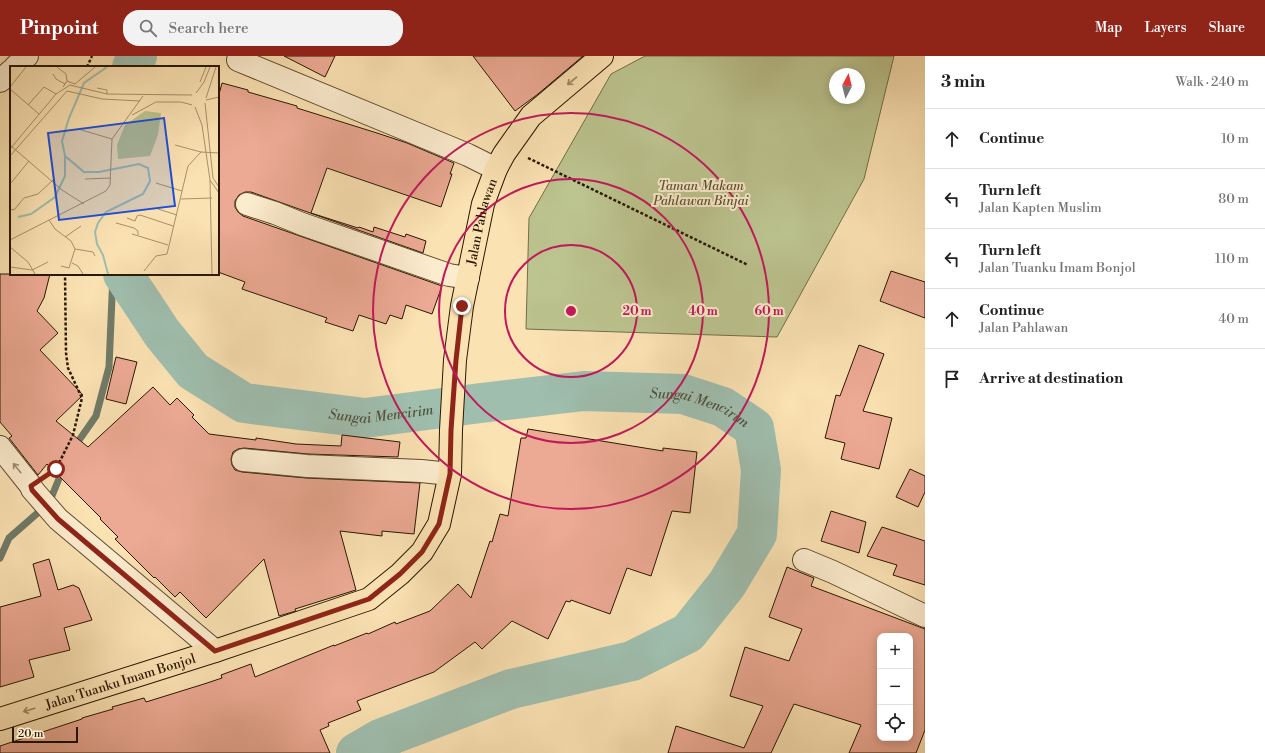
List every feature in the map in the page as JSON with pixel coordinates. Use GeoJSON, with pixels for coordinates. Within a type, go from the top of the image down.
{"type":"FeatureCollection","features":[{"type":"Feature","properties":{"kind":"main road","name":"Jalan Pahlawan"},"geometry":{"type":"LineString","coordinates":[[451,430],[456,360],[462,306],[483,204],[496,169],[508,148],[531,116],[602,56]]}},
{"type":"Feature","properties":{"kind":"main road","name":"Jalan Tuanku Imam Bonjol"},"geometry":{"type":"LineString","coordinates":[[0,719],[215,651],[369,599],[400,574],[422,552],[439,524],[450,474],[451,430]]}},
{"type":"Feature","properties":{"kind":"street"},"geometry":{"type":"LineString","coordinates":[[16,66],[27,56]]}},
{"type":"Feature","properties":{"kind":"street"},"geometry":{"type":"LineString","coordinates":[[238,60],[468,155],[496,169]]}},
{"type":"Feature","properties":{"kind":"street"},"geometry":{"type":"LineString","coordinates":[[0,81],[10,72]]}},
{"type":"Feature","properties":{"kind":"street"},"geometry":{"type":"LineString","coordinates":[[246,204],[276,213],[302,224],[448,275],[468,278]]}},
{"type":"Feature","properties":{"kind":"street"},"geometry":{"type":"LineString","coordinates":[[0,447],[31,488],[58,519],[215,651]]}},
{"type":"Feature","properties":{"kind":"street"},"geometry":{"type":"LineString","coordinates":[[243,460],[307,466],[421,471],[450,474]]}},
{"type":"Feature","properties":{"kind":"street"},"geometry":{"type":"LineString","coordinates":[[804,560],[833,572],[925,616]]}},
{"type":"Feature","properties":{"kind":"path"},"geometry":{"type":"LineString","coordinates":[[87,66],[92,56]]}},
{"type":"Feature","properties":{"kind":"path"},"geometry":{"type":"LineString","coordinates":[[508,148],[748,265]]}},
{"type":"Feature","properties":{"kind":"path"},"geometry":{"type":"LineString","coordinates":[[31,488],[56,469],[73,435],[82,398],[68,368],[67,361],[66,275]]}},
{"type":"Feature","properties":{"kind":"green space","name":"Taman Makam Pahlawan Binjai"},"geometry":{"type":"Polygon","coordinates":[[[645,56],[894,56],[864,179],[777,337],[526,329],[529,218],[611,74],[645,56]]]}},
{"type":"Feature","properties":{"kind":"building"},"geometry":{"type":"Polygon","coordinates":[[[284,56],[335,56],[325,77],[284,56]]]}},
{"type":"Feature","properties":{"kind":"building"},"geometry":{"type":"Polygon","coordinates":[[[473,56],[583,56],[538,94],[515,111],[473,56]]]}},
{"type":"Feature","properties":{"kind":"building"},"geometry":{"type":"Polygon","coordinates":[[[222,83],[248,90],[248,92],[297,106],[297,108],[407,143],[454,163],[441,207],[327,168],[311,213],[373,232],[374,227],[405,237],[406,234],[426,241],[423,253],[251,192],[245,192],[239,195],[235,201],[235,207],[243,216],[442,286],[432,314],[406,305],[402,319],[390,315],[386,324],[359,315],[353,331],[325,322],[327,318],[242,289],[245,282],[219,272],[219,94],[222,83]]]}},
{"type":"Feature","properties":{"kind":"building"},"geometry":{"type":"Polygon","coordinates":[[[891,271],[925,282],[925,318],[880,301],[891,271]]]}},
{"type":"Feature","properties":{"kind":"building"},"geometry":{"type":"Polygon","coordinates":[[[0,274],[50,275],[44,298],[37,311],[58,333],[40,350],[83,395],[56,421],[88,447],[153,387],[170,405],[177,398],[194,415],[192,417],[209,434],[256,440],[256,438],[296,444],[341,446],[342,435],[400,442],[398,457],[308,454],[244,448],[233,452],[231,459],[235,470],[242,472],[306,478],[420,483],[414,534],[382,531],[382,536],[340,531],[356,590],[295,609],[296,611],[279,616],[264,559],[206,618],[180,592],[175,597],[155,577],[154,578],[115,539],[118,537],[100,519],[101,518],[47,464],[38,475],[9,438],[12,436],[0,422],[0,274]]]}},
{"type":"Feature","properties":{"kind":"building"},"geometry":{"type":"Polygon","coordinates":[[[859,345],[884,354],[863,411],[892,418],[879,469],[841,459],[845,443],[825,438],[836,395],[840,396],[859,345]]]}},
{"type":"Feature","properties":{"kind":"building"},"geometry":{"type":"Polygon","coordinates":[[[116,357],[137,362],[126,404],[106,399],[116,357]]]}},
{"type":"Feature","properties":{"kind":"building"},"geometry":{"type":"Polygon","coordinates":[[[528,429],[663,451],[663,448],[697,452],[690,513],[672,511],[651,576],[627,568],[610,614],[571,600],[570,602],[566,601],[548,639],[512,621],[482,649],[475,642],[434,672],[357,701],[361,710],[328,723],[329,726],[320,730],[330,753],[0,753],[0,746],[113,709],[112,707],[144,698],[146,702],[204,684],[222,678],[221,675],[251,664],[255,677],[334,645],[367,633],[368,634],[395,622],[396,624],[430,611],[458,584],[471,598],[490,541],[492,542],[500,514],[508,516],[521,438],[526,438],[528,429]]]}},
{"type":"Feature","properties":{"kind":"building"},"geometry":{"type":"Polygon","coordinates":[[[910,469],[925,476],[925,492],[918,507],[896,497],[910,469]]]}},
{"type":"Feature","properties":{"kind":"building"},"geometry":{"type":"Polygon","coordinates":[[[831,511],[866,522],[859,553],[821,541],[831,511]]]}},
{"type":"Feature","properties":{"kind":"building"},"geometry":{"type":"Polygon","coordinates":[[[882,527],[925,541],[925,585],[893,575],[897,565],[867,556],[882,527]]]}},
{"type":"Feature","properties":{"kind":"building"},"geometry":{"type":"Polygon","coordinates":[[[49,559],[58,590],[73,585],[79,588],[92,620],[64,628],[70,650],[29,660],[34,677],[0,687],[0,607],[41,596],[33,564],[49,559]]]}},
{"type":"Feature","properties":{"kind":"building"},"geometry":{"type":"Polygon","coordinates":[[[787,567],[814,578],[811,586],[925,629],[925,730],[916,753],[849,753],[861,725],[794,704],[771,753],[668,753],[676,726],[744,748],[763,706],[730,696],[745,647],[789,661],[802,629],[769,617],[787,567]]]}},
{"type":"Feature","properties":{"kind":"waterway","name":"Sungai Mencirim"},"geometry":{"type":"LineString","coordinates":[[132,66],[137,56]]}},
{"type":"Feature","properties":{"kind":"waterway"},"geometry":{"type":"LineString","coordinates":[[75,446],[96,416],[109,367],[113,275]]}},
{"type":"Feature","properties":{"kind":"waterway","name":"Sungai Mencirim"},"geometry":{"type":"LineString","coordinates":[[124,275],[162,333],[193,371],[244,403],[365,418],[584,391],[683,394],[723,407],[754,428],[761,470],[757,534],[727,584],[688,633],[632,661],[511,689],[380,739],[356,753]]}},
{"type":"Feature","properties":{"kind":"waterway"},"geometry":{"type":"LineString","coordinates":[[0,558],[9,538],[49,503],[63,469]]}},
{"type":"Feature","properties":{"kind":"route"},"geometry":{"type":"LineString","coordinates":[[56,469],[31,486],[32,490],[58,519],[215,651],[369,599],[400,574],[422,552],[439,524],[450,474],[451,430],[456,360],[462,306]]}}]}
